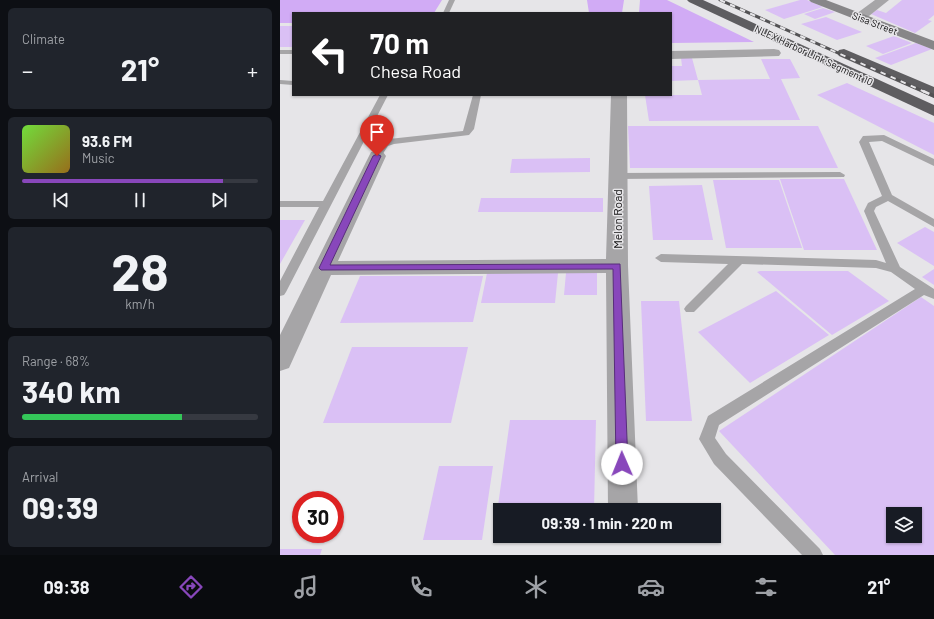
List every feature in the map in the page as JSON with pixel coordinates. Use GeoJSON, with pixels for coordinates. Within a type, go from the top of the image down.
{"type":"FeatureCollection","features":[{"type":"Feature","properties":{"kind":"highway","name":"NLEX Harbor Link Segment 10"},"geometry":{"type":"LineString","coordinates":[[693,0],[934,111]]}},
{"type":"Feature","properties":{"kind":"highway","name":"NLEX Harbor Link Segment 10"},"geometry":{"type":"LineString","coordinates":[[833,48],[934,92]]}},
{"type":"Feature","properties":{"kind":"street","name":"Sisa Street"},"geometry":{"type":"LineString","coordinates":[[815,0],[934,46]]}},
{"type":"Feature","properties":{"kind":"street"},"geometry":{"type":"LineString","coordinates":[[860,17],[882,0]]}},
{"type":"Feature","properties":{"kind":"street"},"geometry":{"type":"LineString","coordinates":[[672,55],[774,53]]}},
{"type":"Feature","properties":{"kind":"street","name":"Melon Road"},"geometry":{"type":"LineString","coordinates":[[619,96],[617,266],[623,503]]}},
{"type":"Feature","properties":{"kind":"street"},"geometry":{"type":"LineString","coordinates":[[280,361],[377,156]]}},
{"type":"Feature","properties":{"kind":"street"},"geometry":{"type":"LineString","coordinates":[[324,268],[617,266]]}},
{"type":"Feature","properties":{"kind":"lane"},"geometry":{"type":"LineString","coordinates":[[446,12],[452,0]]}},
{"type":"Feature","properties":{"kind":"lane"},"geometry":{"type":"LineString","coordinates":[[280,52],[292,52]]}},
{"type":"Feature","properties":{"kind":"lane"},"geometry":{"type":"LineString","coordinates":[[280,82],[292,83]]}},
{"type":"Feature","properties":{"kind":"lane"},"geometry":{"type":"LineString","coordinates":[[280,292],[383,96]]}},
{"type":"Feature","properties":{"kind":"lane"},"geometry":{"type":"LineString","coordinates":[[377,156],[385,144],[392,141],[466,133],[469,129],[477,96]]}},
{"type":"Feature","properties":{"kind":"lane"},"geometry":{"type":"LineString","coordinates":[[934,163],[884,138],[866,138],[864,142],[888,197],[934,224]]}},
{"type":"Feature","properties":{"kind":"lane"},"geometry":{"type":"LineString","coordinates":[[617,176],[840,175]]}},
{"type":"Feature","properties":{"kind":"lane"},"geometry":{"type":"LineString","coordinates":[[888,197],[872,205],[870,211],[896,268]]}},
{"type":"Feature","properties":{"kind":"lane"},"geometry":{"type":"LineString","coordinates":[[280,204],[326,204]]}},
{"type":"Feature","properties":{"kind":"lane"},"geometry":{"type":"LineString","coordinates":[[661,258],[876,264],[896,268],[929,292],[713,421],[707,439],[720,459],[814,555]]}},
{"type":"Feature","properties":{"kind":"lane"},"geometry":{"type":"LineString","coordinates":[[690,309],[739,260]]}},
{"type":"Feature","properties":{"kind":"shaded area"},"geometry":{"type":"Polygon","coordinates":[[[280,0],[442,0],[435,12],[292,12],[292,23],[280,23],[280,0]]]}},
{"type":"Feature","properties":{"kind":"shaded area"},"geometry":{"type":"Polygon","coordinates":[[[587,0],[624,0],[622,12],[589,12],[587,0]]]}},
{"type":"Feature","properties":{"kind":"shaded area"},"geometry":{"type":"Polygon","coordinates":[[[640,0],[667,0],[754,42],[672,43],[672,12],[639,12],[640,0]]]}},
{"type":"Feature","properties":{"kind":"building"},"geometry":{"type":"Polygon","coordinates":[[[800,0],[807,0],[823,7],[784,19],[765,10],[800,0]]]}},
{"type":"Feature","properties":{"kind":"building"},"geometry":{"type":"Polygon","coordinates":[[[902,0],[934,0],[934,15],[928,20],[932,21],[915,33],[871,14],[877,10],[886,13],[902,0]]]}},
{"type":"Feature","properties":{"kind":"building"},"geometry":{"type":"Polygon","coordinates":[[[823,8],[835,12],[815,19],[804,14],[823,8]]]}},
{"type":"Feature","properties":{"kind":"building"},"geometry":{"type":"Polygon","coordinates":[[[826,17],[862,32],[837,40],[801,24],[826,17]]]}},
{"type":"Feature","properties":{"kind":"building"},"geometry":{"type":"Polygon","coordinates":[[[280,26],[292,26],[292,47],[280,47],[280,26]]]}},
{"type":"Feature","properties":{"kind":"building"},"geometry":{"type":"Polygon","coordinates":[[[894,36],[912,43],[883,54],[866,46],[894,36]]]}},
{"type":"Feature","properties":{"kind":"building"},"geometry":{"type":"Polygon","coordinates":[[[916,43],[932,49],[891,65],[875,58],[916,43]]]}},
{"type":"Feature","properties":{"kind":"building"},"geometry":{"type":"Polygon","coordinates":[[[681,58],[692,58],[698,80],[672,81],[672,66],[682,66],[681,58]]]}},
{"type":"Feature","properties":{"kind":"building"},"geometry":{"type":"Polygon","coordinates":[[[761,59],[790,59],[800,78],[781,79],[800,120],[649,121],[645,96],[702,95],[698,80],[770,79],[761,59]]]}},
{"type":"Feature","properties":{"kind":"building"},"geometry":{"type":"Polygon","coordinates":[[[847,83],[934,123],[934,155],[817,95],[847,83]]]}},
{"type":"Feature","properties":{"kind":"building"},"geometry":{"type":"Polygon","coordinates":[[[628,126],[818,126],[838,168],[630,168],[628,126]]]}},
{"type":"Feature","properties":{"kind":"building"},"geometry":{"type":"Polygon","coordinates":[[[590,158],[590,172],[510,173],[512,159],[590,158]]]}},
{"type":"Feature","properties":{"kind":"building"},"geometry":{"type":"Polygon","coordinates":[[[780,179],[844,179],[877,250],[804,250],[780,179]]]}},
{"type":"Feature","properties":{"kind":"building"},"geometry":{"type":"Polygon","coordinates":[[[713,180],[779,180],[802,248],[726,248],[713,180]]]}},
{"type":"Feature","properties":{"kind":"building"},"geometry":{"type":"Polygon","coordinates":[[[702,185],[713,240],[653,240],[649,186],[702,185]]]}},
{"type":"Feature","properties":{"kind":"building"},"geometry":{"type":"Polygon","coordinates":[[[481,198],[603,198],[603,212],[478,212],[481,198]]]}},
{"type":"Feature","properties":{"kind":"building"},"geometry":{"type":"Polygon","coordinates":[[[280,220],[305,220],[280,264],[280,220]]]}},
{"type":"Feature","properties":{"kind":"building"},"geometry":{"type":"Polygon","coordinates":[[[925,227],[934,232],[934,266],[897,243],[925,227]]]}},
{"type":"Feature","properties":{"kind":"building"},"geometry":{"type":"Polygon","coordinates":[[[934,269],[934,285],[922,277],[934,269]]]}},
{"type":"Feature","properties":{"kind":"building"},"geometry":{"type":"Polygon","coordinates":[[[848,271],[889,301],[832,335],[757,272],[848,271]]]}},
{"type":"Feature","properties":{"kind":"building"},"geometry":{"type":"Polygon","coordinates":[[[487,273],[558,273],[555,303],[481,303],[487,273]]]}},
{"type":"Feature","properties":{"kind":"building"},"geometry":{"type":"Polygon","coordinates":[[[566,273],[597,273],[597,295],[564,295],[566,273]]]}},
{"type":"Feature","properties":{"kind":"building"},"geometry":{"type":"Polygon","coordinates":[[[360,276],[483,276],[473,322],[340,323],[360,276]]]}},
{"type":"Feature","properties":{"kind":"building"},"geometry":{"type":"Polygon","coordinates":[[[776,291],[829,335],[750,383],[698,332],[776,291]]]}},
{"type":"Feature","properties":{"kind":"building"},"geometry":{"type":"Polygon","coordinates":[[[921,297],[934,306],[934,555],[835,555],[719,431],[921,297]]]}},
{"type":"Feature","properties":{"kind":"building"},"geometry":{"type":"Polygon","coordinates":[[[641,301],[679,301],[692,421],[646,421],[641,301]]]}},
{"type":"Feature","properties":{"kind":"building"},"geometry":{"type":"Polygon","coordinates":[[[352,347],[468,347],[451,423],[323,423],[352,347]]]}},
{"type":"Feature","properties":{"kind":"building"},"geometry":{"type":"Polygon","coordinates":[[[510,420],[596,420],[594,503],[498,503],[510,420]]]}},
{"type":"Feature","properties":{"kind":"building"},"geometry":{"type":"Polygon","coordinates":[[[439,466],[493,466],[482,540],[423,540],[439,466]]]}},
{"type":"Feature","properties":{"kind":"building"},"geometry":{"type":"Polygon","coordinates":[[[280,549],[322,549],[320,555],[280,555],[280,549]]]}},
{"type":"Feature","properties":{"kind":"railway"},"geometry":{"type":"LineString","coordinates":[[720,0],[925,92]]}},
{"type":"Feature","properties":{"kind":"railway"},"geometry":{"type":"LineString","coordinates":[[923,91],[934,96]]}},
{"type":"Feature","properties":{"kind":"route"},"geometry":{"type":"LineString","coordinates":[[377,156],[324,268],[617,266],[622,464]]}}]}
